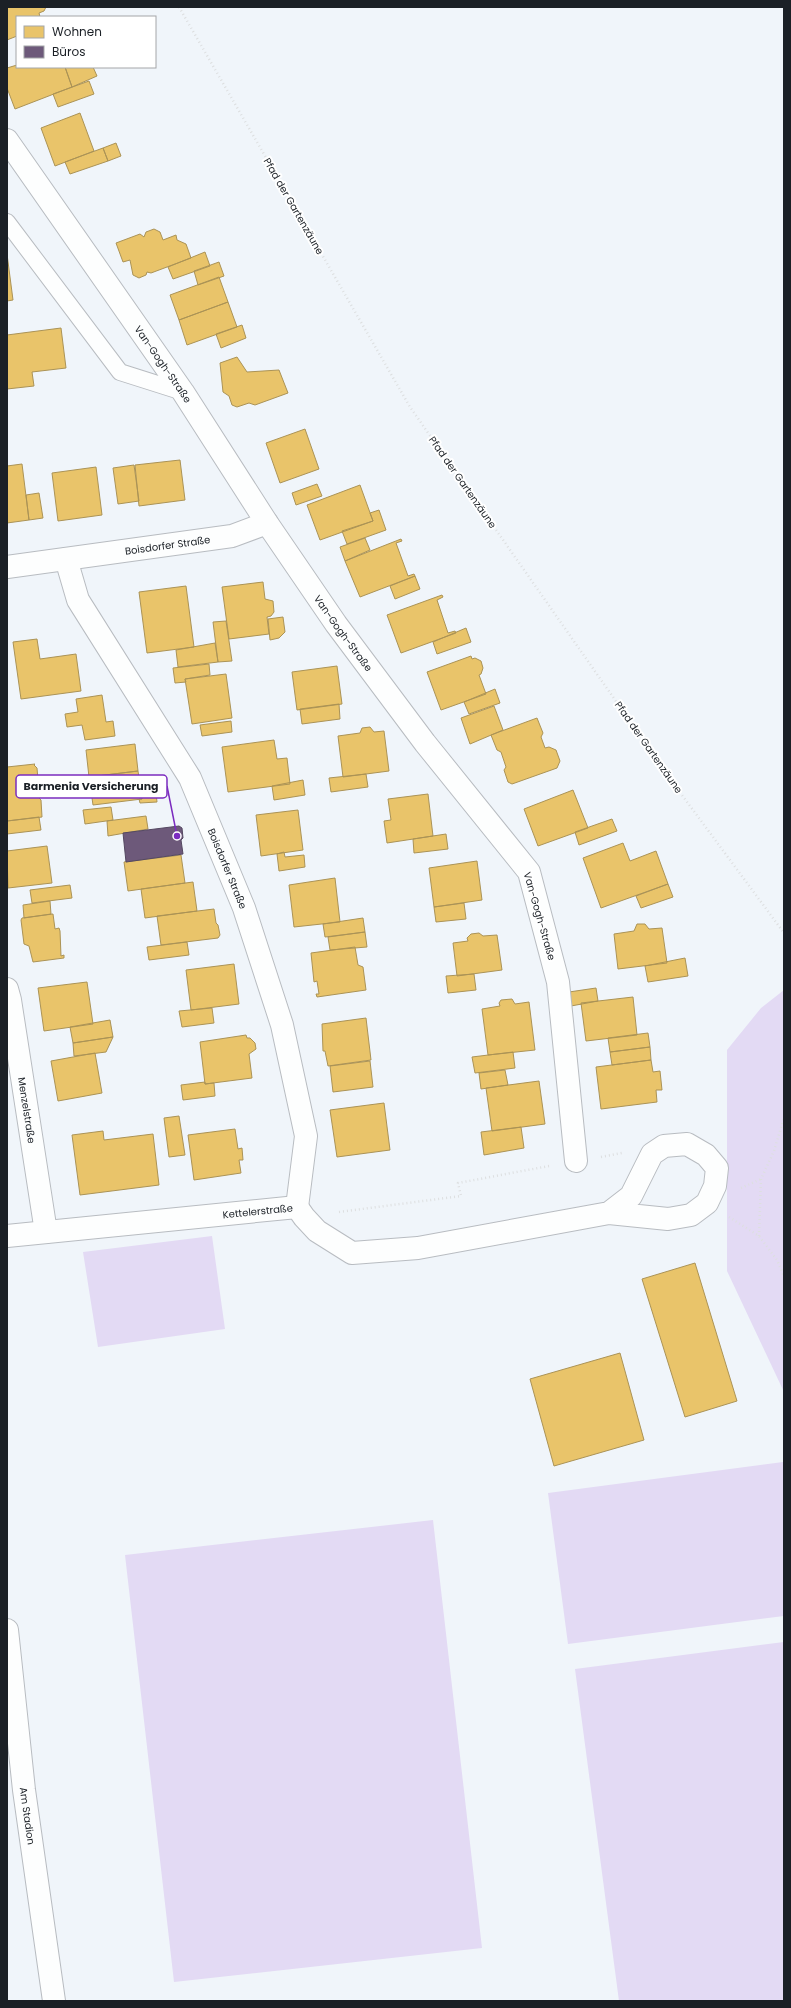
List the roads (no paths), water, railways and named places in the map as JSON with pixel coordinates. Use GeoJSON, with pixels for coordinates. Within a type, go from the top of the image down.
{"type":"FeatureCollection","features":[{"type":"Feature","properties":{"kind":"street","name":"Van-Gogh-Straße"},"geometry":{"type":"LineString","coordinates":[[7,140],[183,392],[267,523],[336,624],[420,737],[529,872],[558,982],[576,1161]]}},
{"type":"Feature","properties":{"kind":"street","name":"Boisdorfer Straße"},"geometry":{"type":"LineString","coordinates":[[7,567],[232,536],[267,523]]}},
{"type":"Feature","properties":{"kind":"street","name":"Boisdorfer Straße"},"geometry":{"type":"LineString","coordinates":[[66,559],[78,600],[190,778],[244,908],[282,1026],[306,1136],[300,1212]]}},
{"type":"Feature","properties":{"kind":"street","name":"Menzelstraße"},"geometry":{"type":"LineString","coordinates":[[7,989],[10,1000],[46,1232]]}},
{"type":"Feature","properties":{"kind":"street","name":"Kettelerstraße"},"geometry":{"type":"LineString","coordinates":[[7,1236],[300,1212],[317,1231],[352,1252],[418,1248],[609,1213],[668,1219],[690,1215],[707,1204],[715,1186],[717,1168],[706,1154],[687,1144],[664,1146],[652,1154],[631,1196],[609,1213]]}},
{"type":"Feature","properties":{"kind":"street","name":"Am Stadion"},"geometry":{"type":"LineString","coordinates":[[7,1630],[24,1790],[54,2001]]}},
{"type":"Feature","properties":{"kind":"lane"},"geometry":{"type":"LineString","coordinates":[[7,222],[120,372],[183,392]]}},
{"type":"Feature","properties":{"kind":"place","name":"Barmenia Versicherung"},"geometry":{"type":"Point","coordinates":[177,836]}}]}
